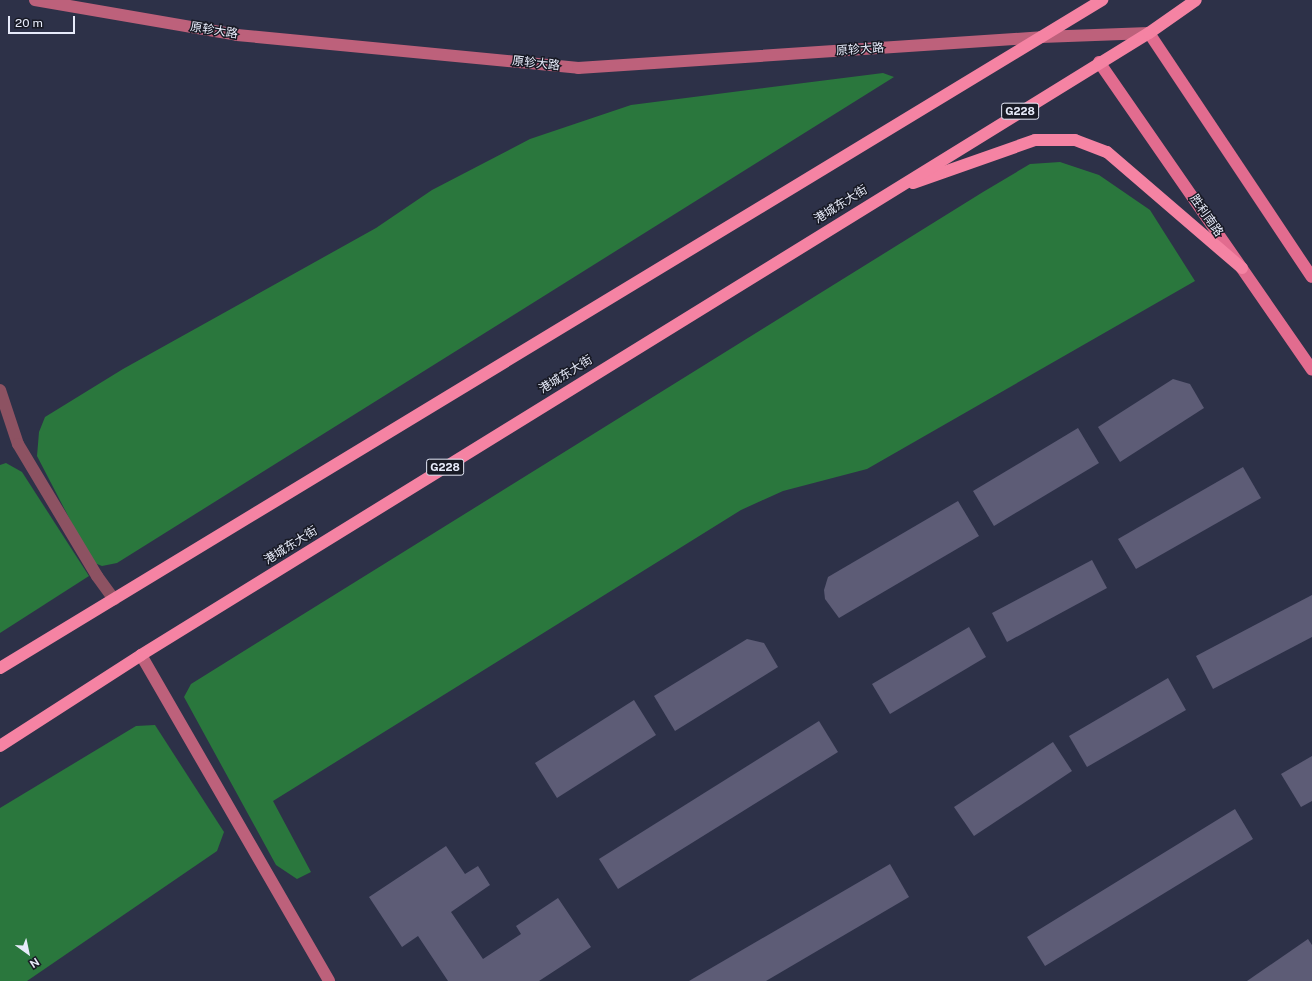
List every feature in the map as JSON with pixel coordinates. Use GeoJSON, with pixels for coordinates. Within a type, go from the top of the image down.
{"type":"FeatureCollection","features":[{"type":"Feature","properties":{"kind":"highway"},"geometry":{"type":"LineString","coordinates":[[0,668],[1102,0]]}},
{"type":"Feature","properties":{"kind":"highway","name":"G228"},"geometry":{"type":"LineString","coordinates":[[1149,33],[1181,4],[1196,0]]}},
{"type":"Feature","properties":{"kind":"highway","name":"港城东大街"},"geometry":{"type":"LineString","coordinates":[[0,746],[141,655],[891,190],[1099,62],[1149,33]]}},
{"type":"Feature","properties":{"kind":"highway"},"geometry":{"type":"LineString","coordinates":[[891,190],[1035,140],[1075,140],[1107,152],[1242,268]]}},
{"type":"Feature","properties":{"kind":"main road"},"geometry":{"type":"LineString","coordinates":[[1149,33],[1312,277]]}},
{"type":"Feature","properties":{"kind":"main road","name":"胜利南路"},"geometry":{"type":"LineString","coordinates":[[1099,62],[1312,370]]}},
{"type":"Feature","properties":{"kind":"street","name":"原轸大路"},"geometry":{"type":"LineString","coordinates":[[35,0],[237,35],[578,68],[1041,37],[1149,33]]}},
{"type":"Feature","properties":{"kind":"street"},"geometry":{"type":"LineString","coordinates":[[0,390],[18,444],[97,576],[114,599]]}},
{"type":"Feature","properties":{"kind":"street"},"geometry":{"type":"LineString","coordinates":[[141,655],[329,981]]}},
{"type":"Feature","properties":{"kind":"green space"},"geometry":{"type":"Polygon","coordinates":[[[883,73],[894,77],[117,563],[102,566],[92,562],[37,456],[39,432],[45,417],[123,369],[376,228],[432,190],[530,139],[631,105],[883,73]]]}},
{"type":"Feature","properties":{"kind":"green space"},"geometry":{"type":"Polygon","coordinates":[[[1060,162],[1099,175],[1150,210],[1195,281],[867,469],[783,491],[741,510],[273,801],[311,872],[297,879],[276,865],[184,697],[191,684],[983,192],[1030,164],[1060,162]]]}},
{"type":"Feature","properties":{"kind":"green space"},"geometry":{"type":"Polygon","coordinates":[[[6,463],[22,472],[89,576],[0,633],[0,465],[6,463]]]}},
{"type":"Feature","properties":{"kind":"green space"},"geometry":{"type":"Polygon","coordinates":[[[155,725],[224,832],[217,851],[27,981],[0,981],[0,808],[136,726],[155,725]]]}},
{"type":"Feature","properties":{"kind":"building"},"geometry":{"type":"Polygon","coordinates":[[[1173,379],[1190,384],[1204,408],[1120,462],[1098,427],[1173,379]]]}},
{"type":"Feature","properties":{"kind":"building"},"geometry":{"type":"Polygon","coordinates":[[[1078,428],[1099,463],[994,526],[973,491],[1078,428]]]}},
{"type":"Feature","properties":{"kind":"building"},"geometry":{"type":"Polygon","coordinates":[[[1243,467],[1261,498],[1136,569],[1118,539],[1243,467]]]}},
{"type":"Feature","properties":{"kind":"building"},"geometry":{"type":"Polygon","coordinates":[[[958,501],[979,536],[839,618],[825,599],[824,590],[828,577],[958,501]]]}},
{"type":"Feature","properties":{"kind":"building"},"geometry":{"type":"Polygon","coordinates":[[[1092,560],[1107,588],[1007,642],[992,613],[1092,560]]]}},
{"type":"Feature","properties":{"kind":"building"},"geometry":{"type":"Polygon","coordinates":[[[1312,595],[1312,637],[1213,689],[1196,656],[1312,595]]]}},
{"type":"Feature","properties":{"kind":"building"},"geometry":{"type":"Polygon","coordinates":[[[969,627],[986,657],[890,714],[872,684],[969,627]]]}},
{"type":"Feature","properties":{"kind":"building"},"geometry":{"type":"Polygon","coordinates":[[[747,639],[764,643],[778,667],[675,731],[654,696],[747,639]]]}},
{"type":"Feature","properties":{"kind":"building"},"geometry":{"type":"Polygon","coordinates":[[[1168,678],[1186,710],[1087,767],[1069,736],[1168,678]]]}},
{"type":"Feature","properties":{"kind":"building"},"geometry":{"type":"Polygon","coordinates":[[[634,700],[656,735],[557,798],[535,763],[634,700]]]}},
{"type":"Feature","properties":{"kind":"building"},"geometry":{"type":"Polygon","coordinates":[[[819,721],[838,752],[618,889],[599,859],[819,721]]]}},
{"type":"Feature","properties":{"kind":"building"},"geometry":{"type":"Polygon","coordinates":[[[1053,742],[1072,771],[974,836],[954,807],[1053,742]]]}},
{"type":"Feature","properties":{"kind":"building"},"geometry":{"type":"Polygon","coordinates":[[[1312,756],[1312,801],[1301,807],[1281,774],[1312,756]]]}},
{"type":"Feature","properties":{"kind":"building"},"geometry":{"type":"Polygon","coordinates":[[[1235,809],[1253,839],[1045,966],[1027,937],[1235,809]]]}},
{"type":"Feature","properties":{"kind":"building"},"geometry":{"type":"Polygon","coordinates":[[[446,846],[465,874],[478,866],[490,885],[451,912],[483,959],[521,934],[516,926],[558,898],[591,947],[539,981],[448,981],[418,936],[402,947],[369,897],[446,846]]]}},
{"type":"Feature","properties":{"kind":"building"},"geometry":{"type":"Polygon","coordinates":[[[890,864],[909,897],[766,981],[689,981],[890,864]]]}},
{"type":"Feature","properties":{"kind":"building"},"geometry":{"type":"Polygon","coordinates":[[[1308,939],[1312,945],[1312,981],[1247,981],[1308,939]]]}}]}
